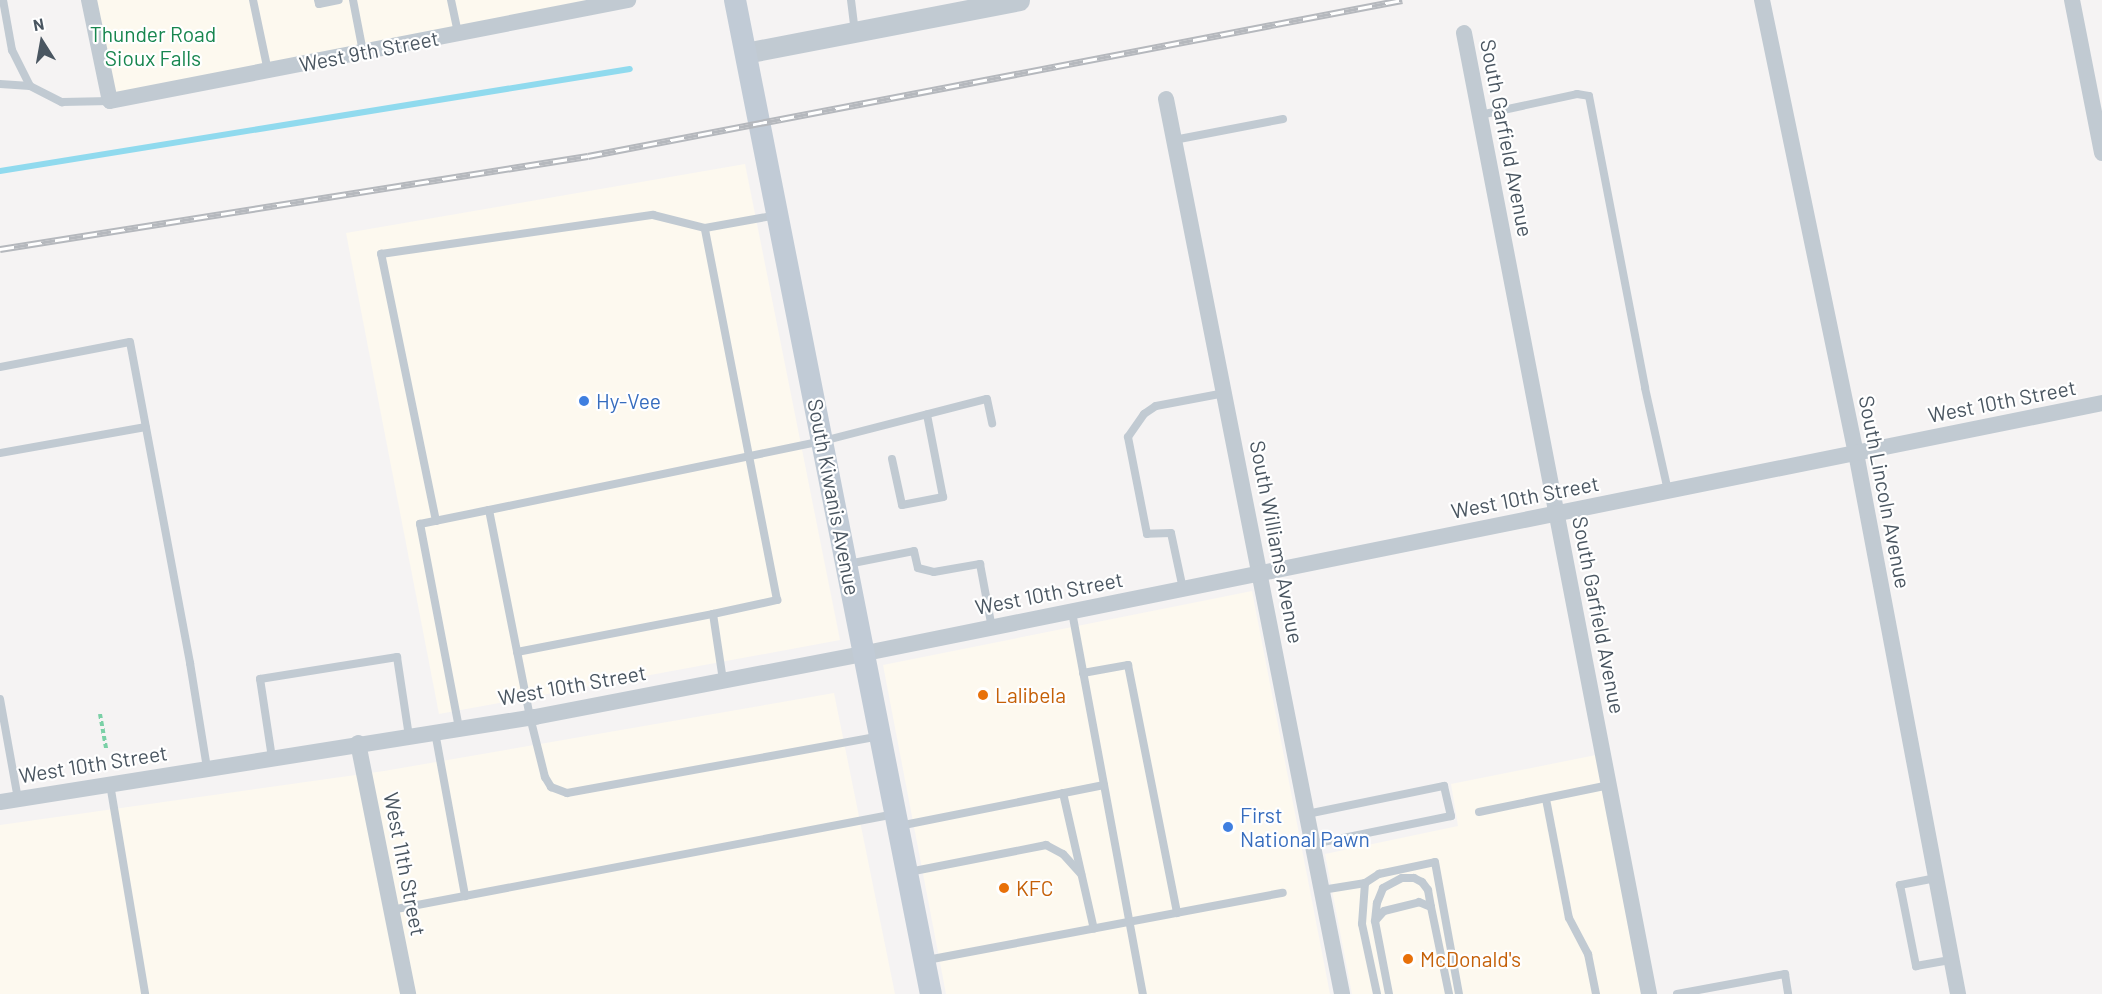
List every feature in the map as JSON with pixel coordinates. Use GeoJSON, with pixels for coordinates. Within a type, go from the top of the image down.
{"type":"FeatureCollection","features":[{"type":"Feature","properties":{"kind":"main road","name":"South Kiwanis Avenue"},"geometry":{"type":"LineString","coordinates":[[735,0],[866,653],[931,994]]}},
{"type":"Feature","properties":{"kind":"street"},"geometry":{"type":"LineString","coordinates":[[89,0],[110,101]]}},
{"type":"Feature","properties":{"kind":"street","name":"West 9th Street"},"geometry":{"type":"LineString","coordinates":[[110,101],[628,0]]}},
{"type":"Feature","properties":{"kind":"street","name":"South Lincoln Avenue"},"geometry":{"type":"LineString","coordinates":[[1762,0],[1856,453],[1958,994]]}},
{"type":"Feature","properties":{"kind":"street"},"geometry":{"type":"LineString","coordinates":[[2072,0],[2102,153]]}},
{"type":"Feature","properties":{"kind":"street"},"geometry":{"type":"LineString","coordinates":[[745,53],[1006,1]]}},
{"type":"Feature","properties":{"kind":"street","name":"South Garfield Avenue"},"geometry":{"type":"LineString","coordinates":[[1464,33],[1649,994]]}},
{"type":"Feature","properties":{"kind":"street","name":"South Williams Avenue"},"geometry":{"type":"LineString","coordinates":[[1166,99],[1342,994]]}},
{"type":"Feature","properties":{"kind":"street","name":"West 10th Street"},"geometry":{"type":"LineString","coordinates":[[0,802],[530,717],[992,628],[2102,403]]}},
{"type":"Feature","properties":{"kind":"street","name":"West 11th Street"},"geometry":{"type":"LineString","coordinates":[[358,743],[408,994]]}},
{"type":"Feature","properties":{"kind":"lane"},"geometry":{"type":"LineString","coordinates":[[3,0],[12,50],[30,86]]}},
{"type":"Feature","properties":{"kind":"lane"},"geometry":{"type":"LineString","coordinates":[[253,0],[267,71]]}},
{"type":"Feature","properties":{"kind":"lane"},"geometry":{"type":"LineString","coordinates":[[318,0],[319,4],[339,0]]}},
{"type":"Feature","properties":{"kind":"lane"},"geometry":{"type":"LineString","coordinates":[[352,0],[363,52]]}},
{"type":"Feature","properties":{"kind":"lane"},"geometry":{"type":"LineString","coordinates":[[451,0],[458,33]]}},
{"type":"Feature","properties":{"kind":"lane"},"geometry":{"type":"LineString","coordinates":[[851,0],[855,31]]}},
{"type":"Feature","properties":{"kind":"lane"},"geometry":{"type":"LineString","coordinates":[[0,84],[30,86],[62,102],[110,101]]}},
{"type":"Feature","properties":{"kind":"lane"},"geometry":{"type":"LineString","coordinates":[[1480,115],[1577,94],[1590,96],[1645,388],[1668,491]]}},
{"type":"Feature","properties":{"kind":"lane"},"geometry":{"type":"LineString","coordinates":[[1174,140],[1283,119]]}},
{"type":"Feature","properties":{"kind":"lane"},"geometry":{"type":"LineString","coordinates":[[436,521],[381,254],[653,215],[705,228],[777,214]]}},
{"type":"Feature","properties":{"kind":"lane"},"geometry":{"type":"LineString","coordinates":[[518,652],[777,600],[705,228]]}},
{"type":"Feature","properties":{"kind":"lane"},"geometry":{"type":"LineString","coordinates":[[0,367],[130,342],[207,768]]}},
{"type":"Feature","properties":{"kind":"lane"},"geometry":{"type":"LineString","coordinates":[[1183,589],[1171,533],[1148,534],[1128,437],[1144,414],[1156,406],[1225,393]]}},
{"type":"Feature","properties":{"kind":"lane"},"geometry":{"type":"LineString","coordinates":[[459,728],[420,524],[823,441],[987,399],[992,423]]}},
{"type":"Feature","properties":{"kind":"lane"},"geometry":{"type":"LineString","coordinates":[[892,459],[902,505],[943,497],[927,416]]}},
{"type":"Feature","properties":{"kind":"lane"},"geometry":{"type":"LineString","coordinates":[[0,453],[146,427]]}},
{"type":"Feature","properties":{"kind":"lane"},"geometry":{"type":"LineString","coordinates":[[489,510],[530,717],[545,777],[551,787],[567,793],[882,736]]}},
{"type":"Feature","properties":{"kind":"lane"},"geometry":{"type":"LineString","coordinates":[[847,564],[914,551],[918,568],[934,572],[980,564],[992,628]]}},
{"type":"Feature","properties":{"kind":"lane"},"geometry":{"type":"LineString","coordinates":[[1071,612],[1143,994]]}},
{"type":"Feature","properties":{"kind":"lane"},"geometry":{"type":"LineString","coordinates":[[713,614],[723,680]]}},
{"type":"Feature","properties":{"kind":"lane"},"geometry":{"type":"LineString","coordinates":[[272,758],[260,679],[397,657],[409,736]]}},
{"type":"Feature","properties":{"kind":"lane"},"geometry":{"type":"LineString","coordinates":[[1083,673],[1128,664],[1177,913]]}},
{"type":"Feature","properties":{"kind":"lane"},"geometry":{"type":"LineString","coordinates":[[0,699],[18,799]]}},
{"type":"Feature","properties":{"kind":"lane"},"geometry":{"type":"LineString","coordinates":[[435,732],[465,896]]}},
{"type":"Feature","properties":{"kind":"lane"},"geometry":{"type":"LineString","coordinates":[[110,784],[145,994]]}},
{"type":"Feature","properties":{"kind":"lane"},"geometry":{"type":"LineString","coordinates":[[391,910],[898,819],[1104,785]]}},
{"type":"Feature","properties":{"kind":"lane"},"geometry":{"type":"LineString","coordinates":[[1307,814],[1444,786],[1451,816],[1313,844]]}},
{"type":"Feature","properties":{"kind":"lane"},"geometry":{"type":"LineString","coordinates":[[1479,812],[1609,786]]}},
{"type":"Feature","properties":{"kind":"lane"},"geometry":{"type":"LineString","coordinates":[[1063,793],[1094,929]]}},
{"type":"Feature","properties":{"kind":"lane"},"geometry":{"type":"LineString","coordinates":[[1546,799],[1569,918],[1588,954],[1596,994]]}},
{"type":"Feature","properties":{"kind":"lane"},"geometry":{"type":"LineString","coordinates":[[908,873],[1046,845],[1063,854],[1081,874]]}},
{"type":"Feature","properties":{"kind":"lane"},"geometry":{"type":"LineString","coordinates":[[1322,890],[1365,883],[1378,874],[1435,862],[1459,994]]}},
{"type":"Feature","properties":{"kind":"lane"},"geometry":{"type":"LineString","coordinates":[[1389,994],[1375,921],[1377,903],[1383,888],[1402,878],[1413,878],[1422,882],[1428,890],[1449,994]]}},
{"type":"Feature","properties":{"kind":"lane"},"geometry":{"type":"LineString","coordinates":[[1936,878],[1900,885],[1916,966],[1951,960]]}},
{"type":"Feature","properties":{"kind":"lane"},"geometry":{"type":"LineString","coordinates":[[1365,883],[1362,924],[1377,994]]}},
{"type":"Feature","properties":{"kind":"lane"},"geometry":{"type":"LineString","coordinates":[[925,961],[1283,892]]}},
{"type":"Feature","properties":{"kind":"lane"},"geometry":{"type":"LineString","coordinates":[[1375,921],[1384,911],[1396,906],[1419,902],[1431,907]]}},
{"type":"Feature","properties":{"kind":"lane"},"geometry":{"type":"LineString","coordinates":[[1677,994],[1785,974],[1788,994]]}},
{"type":"Feature","properties":{"kind":"path"},"geometry":{"type":"LineString","coordinates":[[100,714],[106,748]]}},
{"type":"Feature","properties":{"kind":"shaded area","name":"Thunder Road Sioux Falls"},"geometry":{"type":"Polygon","coordinates":[[[90,0],[628,0],[110,101],[90,0]]]}},
{"type":"Feature","properties":{"kind":"shaded area"},"geometry":{"type":"Polygon","coordinates":[[[745,164],[840,640],[439,714],[346,233],[745,164]]]}},
{"type":"Feature","properties":{"kind":"shaded area"},"geometry":{"type":"Polygon","coordinates":[[[1252,591],[1330,994],[946,994],[883,665],[1252,591]]]}},
{"type":"Feature","properties":{"kind":"shaded area"},"geometry":{"type":"Polygon","coordinates":[[[834,693],[895,994],[0,994],[0,825],[384,771],[834,693]]]}},
{"type":"Feature","properties":{"kind":"shaded area"},"geometry":{"type":"Polygon","coordinates":[[[1596,755],[1641,994],[1352,994],[1325,854],[1458,826],[1451,784],[1596,755]]]}},
{"type":"Feature","properties":{"kind":"waterway"},"geometry":{"type":"LineString","coordinates":[[0,171],[630,69]]}},
{"type":"Feature","properties":{"kind":"railway"},"geometry":{"type":"LineString","coordinates":[[0,249],[588,156],[1402,0]]}},
{"type":"Feature","properties":{"kind":"place","name":"Hy-Vee"},"geometry":{"type":"Point","coordinates":[584,401]}},
{"type":"Feature","properties":{"kind":"place","name":"Lalibela"},"geometry":{"type":"Point","coordinates":[983,695]}},
{"type":"Feature","properties":{"kind":"place","name":"First National Pawn"},"geometry":{"type":"Point","coordinates":[1228,827]}},
{"type":"Feature","properties":{"kind":"place","name":"KFC"},"geometry":{"type":"Point","coordinates":[1004,888]}},
{"type":"Feature","properties":{"kind":"place","name":"McDonald's"},"geometry":{"type":"Point","coordinates":[1408,959]}}]}
